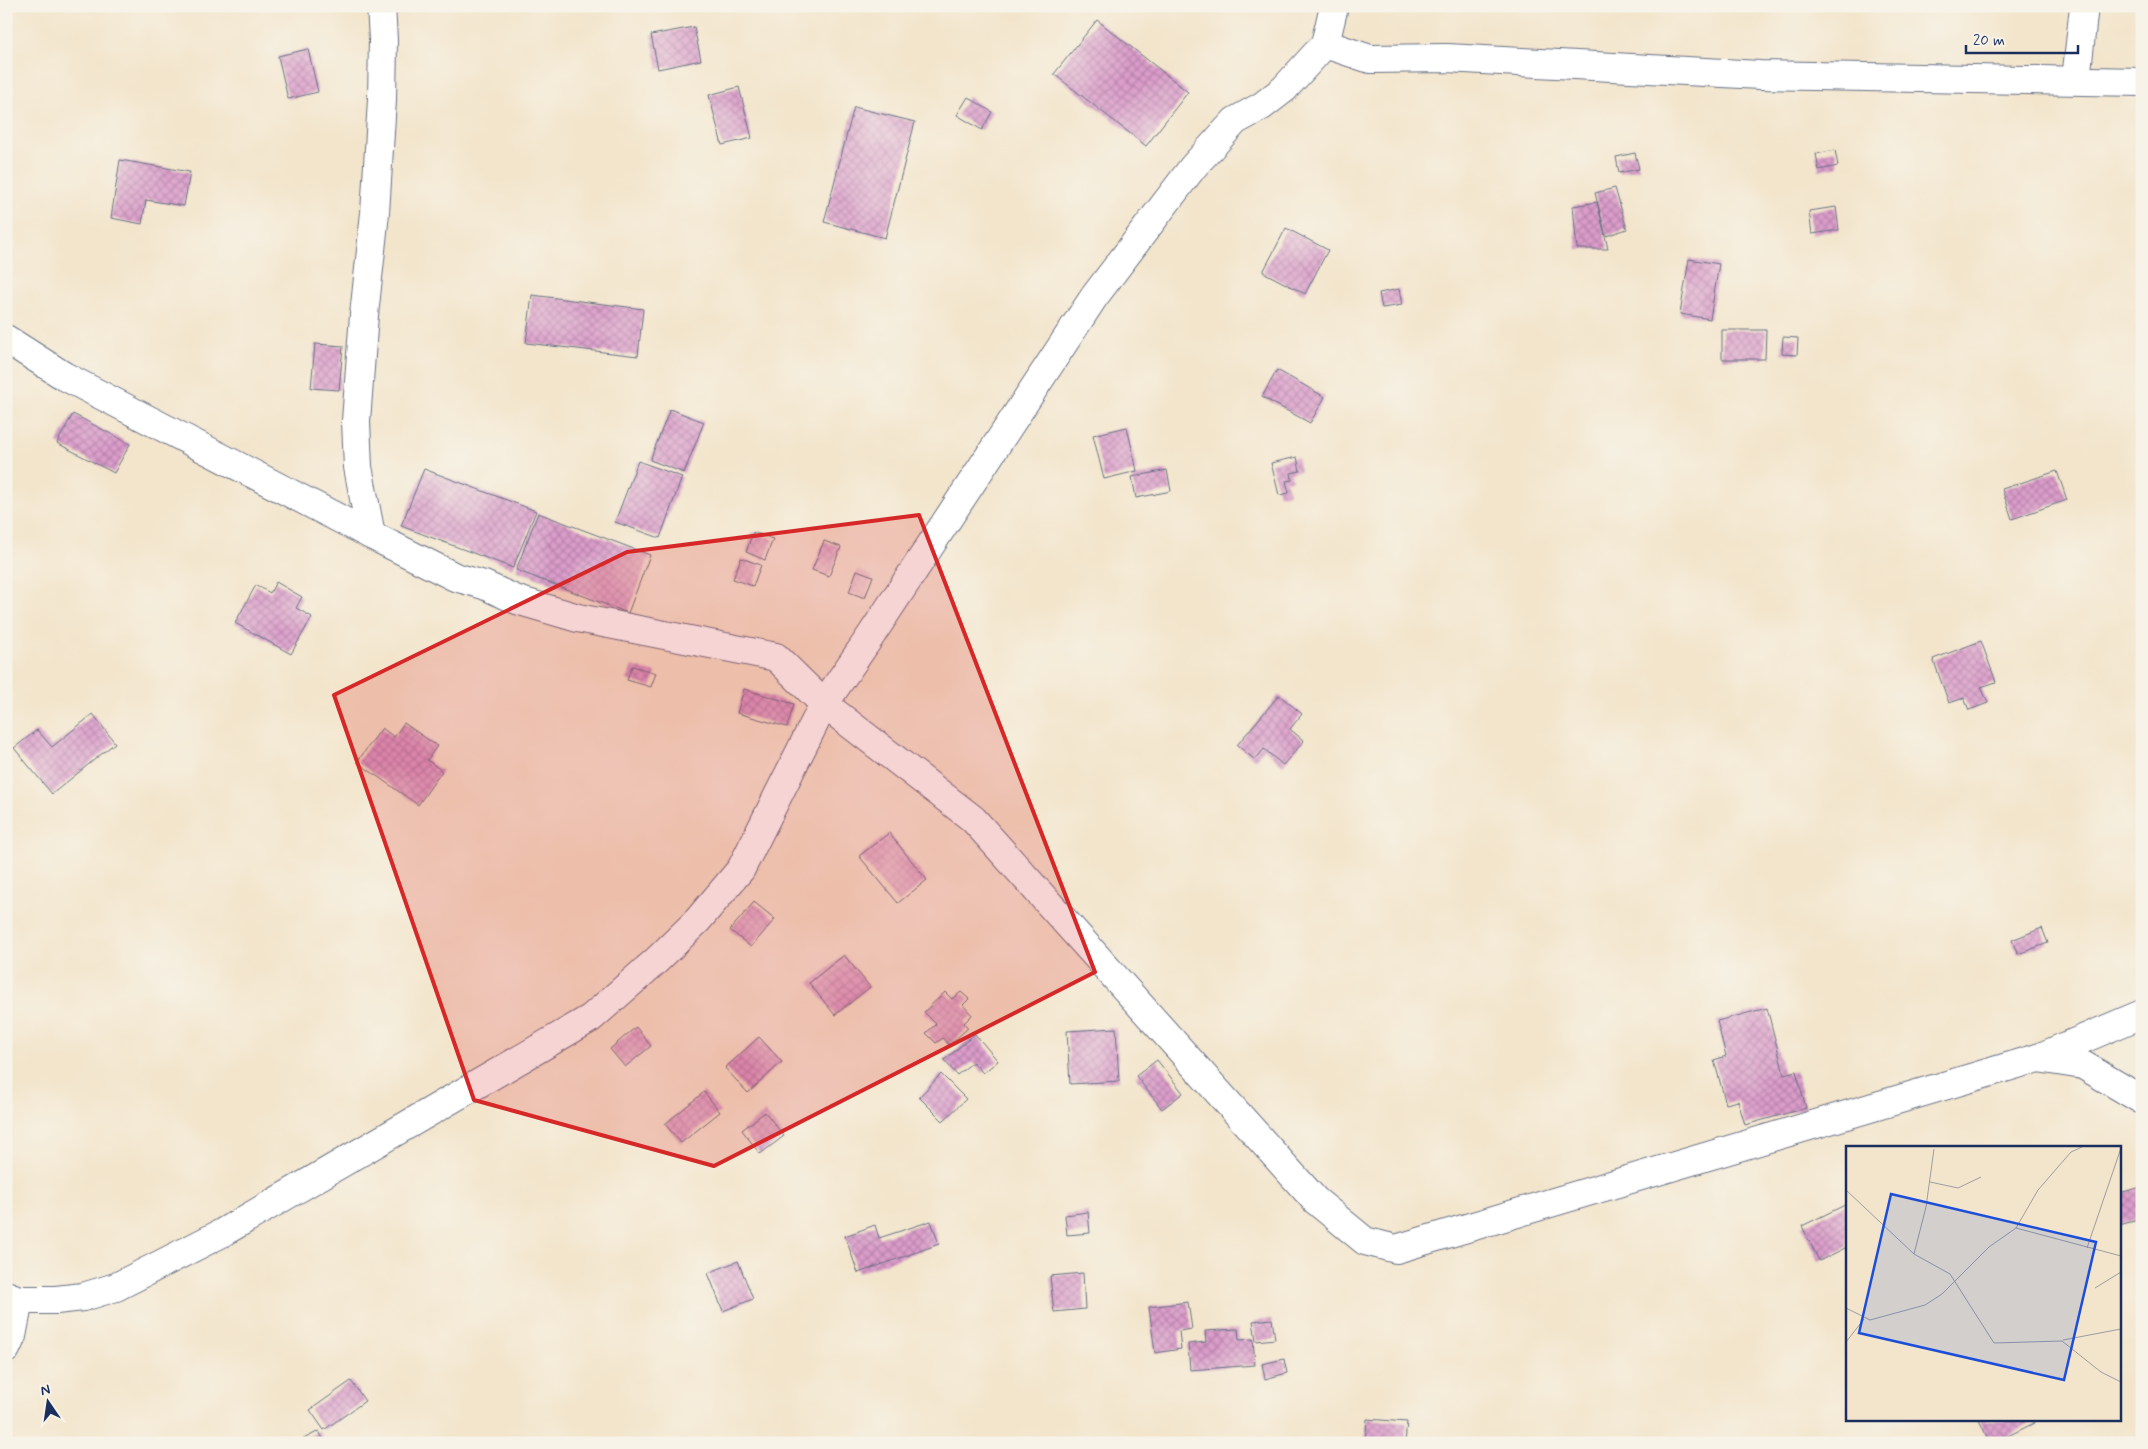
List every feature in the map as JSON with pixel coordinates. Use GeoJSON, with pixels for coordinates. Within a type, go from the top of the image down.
{"type":"FeatureCollection","features":[{"type":"Feature","properties":{"kind":"street"},"geometry":{"type":"LineString","coordinates":[[371,535],[358,467],[356,421],[364,314],[375,214],[382,100],[383,40],[380,6]]}},
{"type":"Feature","properties":{"kind":"street"},"geometry":{"type":"LineString","coordinates":[[6,1349],[12,1336],[13,1297],[56,1300],[83,1297],[116,1287],[220,1234],[591,1018],[657,960],[698,920],[741,869],[824,704],[1100,289],[1193,167],[1235,121],[1262,106],[1284,90],[1325,44],[1334,6]]}},
{"type":"Feature","properties":{"kind":"street"},"geometry":{"type":"LineString","coordinates":[[2076,80],[2084,6]]}},
{"type":"Feature","properties":{"kind":"street"},"geometry":{"type":"LineString","coordinates":[[1325,44],[1370,59],[1447,58],[1760,75],[2142,82]]}},
{"type":"Feature","properties":{"kind":"street"},"geometry":{"type":"LineString","coordinates":[[6,339],[64,376],[251,475],[455,577],[484,585],[516,600],[578,618],[776,657],[824,704],[973,819],[1315,1200],[1365,1241],[1396,1249],[2038,1058],[2142,1014]]}},
{"type":"Feature","properties":{"kind":"street"},"geometry":{"type":"LineString","coordinates":[[2038,1058],[2083,1065],[2142,1100]]}},
{"type":"Feature","properties":{"kind":"highlighted area"},"geometry":{"type":"Polygon","coordinates":[[[919,515],[1095,972],[714,1166],[474,1100],[334,695],[627,552],[919,515]]]}},
{"type":"Feature","properties":{"kind":"building"},"geometry":{"type":"Polygon","coordinates":[[[1097,20],[1188,92],[1146,146],[1054,74],[1097,20]]]}},
{"type":"Feature","properties":{"kind":"building"},"geometry":{"type":"Polygon","coordinates":[[[694,27],[701,60],[658,69],[651,35],[694,27]]]}},
{"type":"Feature","properties":{"kind":"building"},"geometry":{"type":"Polygon","coordinates":[[[308,49],[318,92],[288,99],[278,56],[308,49]]]}},
{"type":"Feature","properties":{"kind":"building"},"geometry":{"type":"Polygon","coordinates":[[[739,87],[752,138],[722,145],[709,95],[739,87]]]}},
{"type":"Feature","properties":{"kind":"building"},"geometry":{"type":"Polygon","coordinates":[[[968,97],[992,112],[982,130],[957,115],[968,97]]]}},
{"type":"Feature","properties":{"kind":"building"},"geometry":{"type":"Polygon","coordinates":[[[854,107],[915,122],[885,238],[824,222],[854,107]]]}},
{"type":"Feature","properties":{"kind":"building"},"geometry":{"type":"Polygon","coordinates":[[[1835,150],[1838,166],[1819,170],[1816,154],[1835,150]]]}},
{"type":"Feature","properties":{"kind":"building"},"geometry":{"type":"Polygon","coordinates":[[[1635,153],[1639,169],[1619,173],[1616,157],[1635,153]]]}},
{"type":"Feature","properties":{"kind":"building"},"geometry":{"type":"Polygon","coordinates":[[[120,160],[190,172],[184,206],[146,200],[142,224],[111,218],[120,160]]]}},
{"type":"Feature","properties":{"kind":"building"},"geometry":{"type":"Polygon","coordinates":[[[1615,188],[1627,229],[1606,236],[1595,193],[1615,188]]]}},
{"type":"Feature","properties":{"kind":"building"},"geometry":{"type":"Polygon","coordinates":[[[1597,202],[1608,249],[1577,249],[1573,206],[1597,202]]]}},
{"type":"Feature","properties":{"kind":"building"},"geometry":{"type":"Polygon","coordinates":[[[1836,207],[1839,230],[1812,234],[1809,211],[1836,207]]]}},
{"type":"Feature","properties":{"kind":"building"},"geometry":{"type":"Polygon","coordinates":[[[1286,228],[1328,250],[1305,294],[1263,272],[1286,228]]]}},
{"type":"Feature","properties":{"kind":"building"},"geometry":{"type":"Polygon","coordinates":[[[1689,259],[1719,264],[1710,319],[1680,314],[1689,259]]]}},
{"type":"Feature","properties":{"kind":"building"},"geometry":{"type":"Polygon","coordinates":[[[1399,289],[1402,305],[1382,308],[1379,293],[1399,289]]]}},
{"type":"Feature","properties":{"kind":"building"},"geometry":{"type":"Polygon","coordinates":[[[532,295],[643,309],[638,356],[526,343],[532,295]]]}},
{"type":"Feature","properties":{"kind":"building"},"geometry":{"type":"Polygon","coordinates":[[[1722,330],[1766,330],[1765,359],[1722,359],[1722,330]]]}},
{"type":"Feature","properties":{"kind":"building"},"geometry":{"type":"Polygon","coordinates":[[[1783,337],[1798,338],[1797,355],[1782,354],[1783,337]]]}},
{"type":"Feature","properties":{"kind":"building"},"geometry":{"type":"Polygon","coordinates":[[[315,344],[343,346],[339,390],[311,388],[315,344]]]}},
{"type":"Feature","properties":{"kind":"building"},"geometry":{"type":"Polygon","coordinates":[[[1277,370],[1325,397],[1310,423],[1262,397],[1277,370]]]}},
{"type":"Feature","properties":{"kind":"building"},"geometry":{"type":"Polygon","coordinates":[[[670,409],[704,422],[684,473],[650,460],[670,409]]]}},
{"type":"Feature","properties":{"kind":"building"},"geometry":{"type":"Polygon","coordinates":[[[73,414],[130,444],[114,473],[57,443],[73,414]]]}},
{"type":"Feature","properties":{"kind":"building"},"geometry":{"type":"Polygon","coordinates":[[[1127,427],[1137,471],[1104,479],[1093,435],[1127,427]]]}},
{"type":"Feature","properties":{"kind":"building"},"geometry":{"type":"Polygon","coordinates":[[[1297,457],[1300,471],[1291,473],[1292,480],[1286,481],[1289,493],[1279,495],[1271,463],[1297,457]]]}},
{"type":"Feature","properties":{"kind":"building"},"geometry":{"type":"Polygon","coordinates":[[[638,461],[682,477],[660,538],[615,522],[638,461]]]}},
{"type":"Feature","properties":{"kind":"building"},"geometry":{"type":"Polygon","coordinates":[[[424,469],[536,511],[513,568],[401,526],[424,469]]]}},
{"type":"Feature","properties":{"kind":"building"},"geometry":{"type":"Polygon","coordinates":[[[1167,470],[1171,491],[1136,498],[1132,477],[1167,470]]]}},
{"type":"Feature","properties":{"kind":"building"},"geometry":{"type":"Polygon","coordinates":[[[2057,471],[2067,500],[2012,519],[2002,489],[2057,471]]]}},
{"type":"Feature","properties":{"kind":"building"},"geometry":{"type":"Polygon","coordinates":[[[538,513],[650,555],[628,613],[516,570],[538,513]]]}},
{"type":"Feature","properties":{"kind":"building"},"geometry":{"type":"Polygon","coordinates":[[[753,532],[773,539],[765,560],[746,552],[753,532]]]}},
{"type":"Feature","properties":{"kind":"building"},"geometry":{"type":"Polygon","coordinates":[[[824,541],[841,547],[829,576],[812,570],[824,541]]]}},
{"type":"Feature","properties":{"kind":"building"},"geometry":{"type":"Polygon","coordinates":[[[741,558],[761,565],[753,586],[733,579],[741,558]]]}},
{"type":"Feature","properties":{"kind":"building"},"geometry":{"type":"Polygon","coordinates":[[[857,570],[873,576],[865,598],[849,592],[857,570]]]}},
{"type":"Feature","properties":{"kind":"building"},"geometry":{"type":"Polygon","coordinates":[[[276,582],[302,597],[296,608],[312,617],[291,654],[235,623],[256,585],[270,593],[276,582]]]}},
{"type":"Feature","properties":{"kind":"building"},"geometry":{"type":"Polygon","coordinates":[[[1981,641],[1996,682],[1981,687],[1988,703],[1969,710],[1964,698],[1949,703],[1933,659],[1981,641]]]}},
{"type":"Feature","properties":{"kind":"building"},"geometry":{"type":"Polygon","coordinates":[[[632,666],[656,673],[651,687],[627,680],[632,666]]]}},
{"type":"Feature","properties":{"kind":"building"},"geometry":{"type":"Polygon","coordinates":[[[744,689],[794,704],[787,727],[737,713],[744,689]]]}},
{"type":"Feature","properties":{"kind":"building"},"geometry":{"type":"Polygon","coordinates":[[[1279,695],[1302,714],[1290,729],[1304,741],[1283,765],[1264,749],[1255,760],[1237,745],[1279,695]]]}},
{"type":"Feature","properties":{"kind":"building"},"geometry":{"type":"Polygon","coordinates":[[[93,714],[115,743],[52,794],[14,748],[37,730],[52,747],[93,714]]]}},
{"type":"Feature","properties":{"kind":"building"},"geometry":{"type":"Polygon","coordinates":[[[404,723],[437,746],[427,760],[442,771],[418,805],[357,762],[382,728],[394,737],[404,723]]]}},
{"type":"Feature","properties":{"kind":"building"},"geometry":{"type":"Polygon","coordinates":[[[889,833],[927,880],[898,903],[859,856],[889,833]]]}},
{"type":"Feature","properties":{"kind":"building"},"geometry":{"type":"Polygon","coordinates":[[[754,902],[775,919],[751,947],[730,930],[754,902]]]}},
{"type":"Feature","properties":{"kind":"building"},"geometry":{"type":"Polygon","coordinates":[[[2042,928],[2048,943],[2018,954],[2012,940],[2042,928]]]}},
{"type":"Feature","properties":{"kind":"building"},"geometry":{"type":"Polygon","coordinates":[[[844,955],[870,987],[835,1015],[809,983],[844,955]]]}},
{"type":"Feature","properties":{"kind":"building"},"geometry":{"type":"Polygon","coordinates":[[[945,992],[952,999],[961,992],[969,999],[963,1005],[972,1015],[964,1023],[968,1028],[949,1045],[943,1038],[936,1043],[926,1033],[936,1024],[924,1012],[945,992]]]}},
{"type":"Feature","properties":{"kind":"building"},"geometry":{"type":"Polygon","coordinates":[[[1767,1008],[1784,1074],[1796,1071],[1806,1108],[1745,1125],[1738,1101],[1726,1104],[1714,1060],[1726,1056],[1717,1021],[1767,1008]]]}},
{"type":"Feature","properties":{"kind":"building"},"geometry":{"type":"Polygon","coordinates":[[[636,1027],[651,1046],[625,1067],[610,1049],[636,1027]]]}},
{"type":"Feature","properties":{"kind":"building"},"geometry":{"type":"Polygon","coordinates":[[[1116,1028],[1119,1081],[1070,1084],[1067,1031],[1116,1028]]]}},
{"type":"Feature","properties":{"kind":"building"},"geometry":{"type":"Polygon","coordinates":[[[975,1034],[998,1061],[983,1073],[973,1062],[957,1075],[944,1060],[975,1034]]]}},
{"type":"Feature","properties":{"kind":"building"},"geometry":{"type":"Polygon","coordinates":[[[759,1037],[782,1062],[748,1093],[725,1068],[759,1037]]]}},
{"type":"Feature","properties":{"kind":"building"},"geometry":{"type":"Polygon","coordinates":[[[1157,1060],[1183,1093],[1162,1109],[1136,1076],[1157,1060]]]}},
{"type":"Feature","properties":{"kind":"building"},"geometry":{"type":"Polygon","coordinates":[[[941,1074],[966,1099],[943,1121],[919,1097],[941,1074]]]}},
{"type":"Feature","properties":{"kind":"building"},"geometry":{"type":"Polygon","coordinates":[[[704,1092],[720,1112],[681,1143],[665,1124],[704,1092]]]}},
{"type":"Feature","properties":{"kind":"building"},"geometry":{"type":"Polygon","coordinates":[[[765,1112],[784,1136],[760,1154],[742,1130],[765,1112]]]}},
{"type":"Feature","properties":{"kind":"building"},"geometry":{"type":"Polygon","coordinates":[[[2142,1187],[2142,1219],[2120,1225],[2120,1193],[2142,1187]]]}},
{"type":"Feature","properties":{"kind":"building"},"geometry":{"type":"Polygon","coordinates":[[[1846,1204],[1846,1248],[1819,1261],[1802,1226],[1846,1204]]]}},
{"type":"Feature","properties":{"kind":"building"},"geometry":{"type":"Polygon","coordinates":[[[1088,1212],[1090,1233],[1067,1235],[1065,1215],[1088,1212]]]}},
{"type":"Feature","properties":{"kind":"building"},"geometry":{"type":"Polygon","coordinates":[[[931,1221],[939,1244],[858,1273],[845,1236],[875,1225],[879,1238],[931,1221]]]}},
{"type":"Feature","properties":{"kind":"building"},"geometry":{"type":"Polygon","coordinates":[[[738,1261],[753,1299],[723,1311],[708,1273],[738,1261]]]}},
{"type":"Feature","properties":{"kind":"building"},"geometry":{"type":"Polygon","coordinates":[[[1083,1273],[1085,1309],[1054,1312],[1050,1276],[1083,1273]]]}},
{"type":"Feature","properties":{"kind":"building"},"geometry":{"type":"Polygon","coordinates":[[[1188,1302],[1192,1329],[1179,1331],[1181,1349],[1155,1353],[1149,1307],[1188,1302]]]}},
{"type":"Feature","properties":{"kind":"building"},"geometry":{"type":"Polygon","coordinates":[[[1272,1319],[1275,1339],[1256,1341],[1253,1321],[1272,1319]]]}},
{"type":"Feature","properties":{"kind":"building"},"geometry":{"type":"Polygon","coordinates":[[[1238,1329],[1239,1340],[1253,1339],[1255,1365],[1190,1370],[1188,1344],[1206,1342],[1205,1331],[1238,1329]]]}},
{"type":"Feature","properties":{"kind":"building"},"geometry":{"type":"Polygon","coordinates":[[[1284,1359],[1287,1373],[1265,1379],[1262,1364],[1284,1359]]]}},
{"type":"Feature","properties":{"kind":"building"},"geometry":{"type":"Polygon","coordinates":[[[351,1381],[365,1401],[324,1430],[310,1410],[351,1381]]]}},
{"type":"Feature","properties":{"kind":"building"},"geometry":{"type":"Polygon","coordinates":[[[1367,1419],[1407,1422],[1405,1443],[1365,1443],[1367,1419]]]}},
{"type":"Feature","properties":{"kind":"building"},"geometry":{"type":"Polygon","coordinates":[[[1980,1422],[2034,1422],[1994,1443],[1990,1443],[1980,1422]]]}},
{"type":"Feature","properties":{"kind":"building"},"geometry":{"type":"Polygon","coordinates":[[[319,1431],[325,1443],[296,1443],[319,1431]]]}},
{"type":"Feature","properties":{"kind":"building"},"geometry":{"type":"Polygon","coordinates":[[[1619,1439],[1650,1440],[1650,1443],[1619,1443],[1619,1439]]]}}]}
